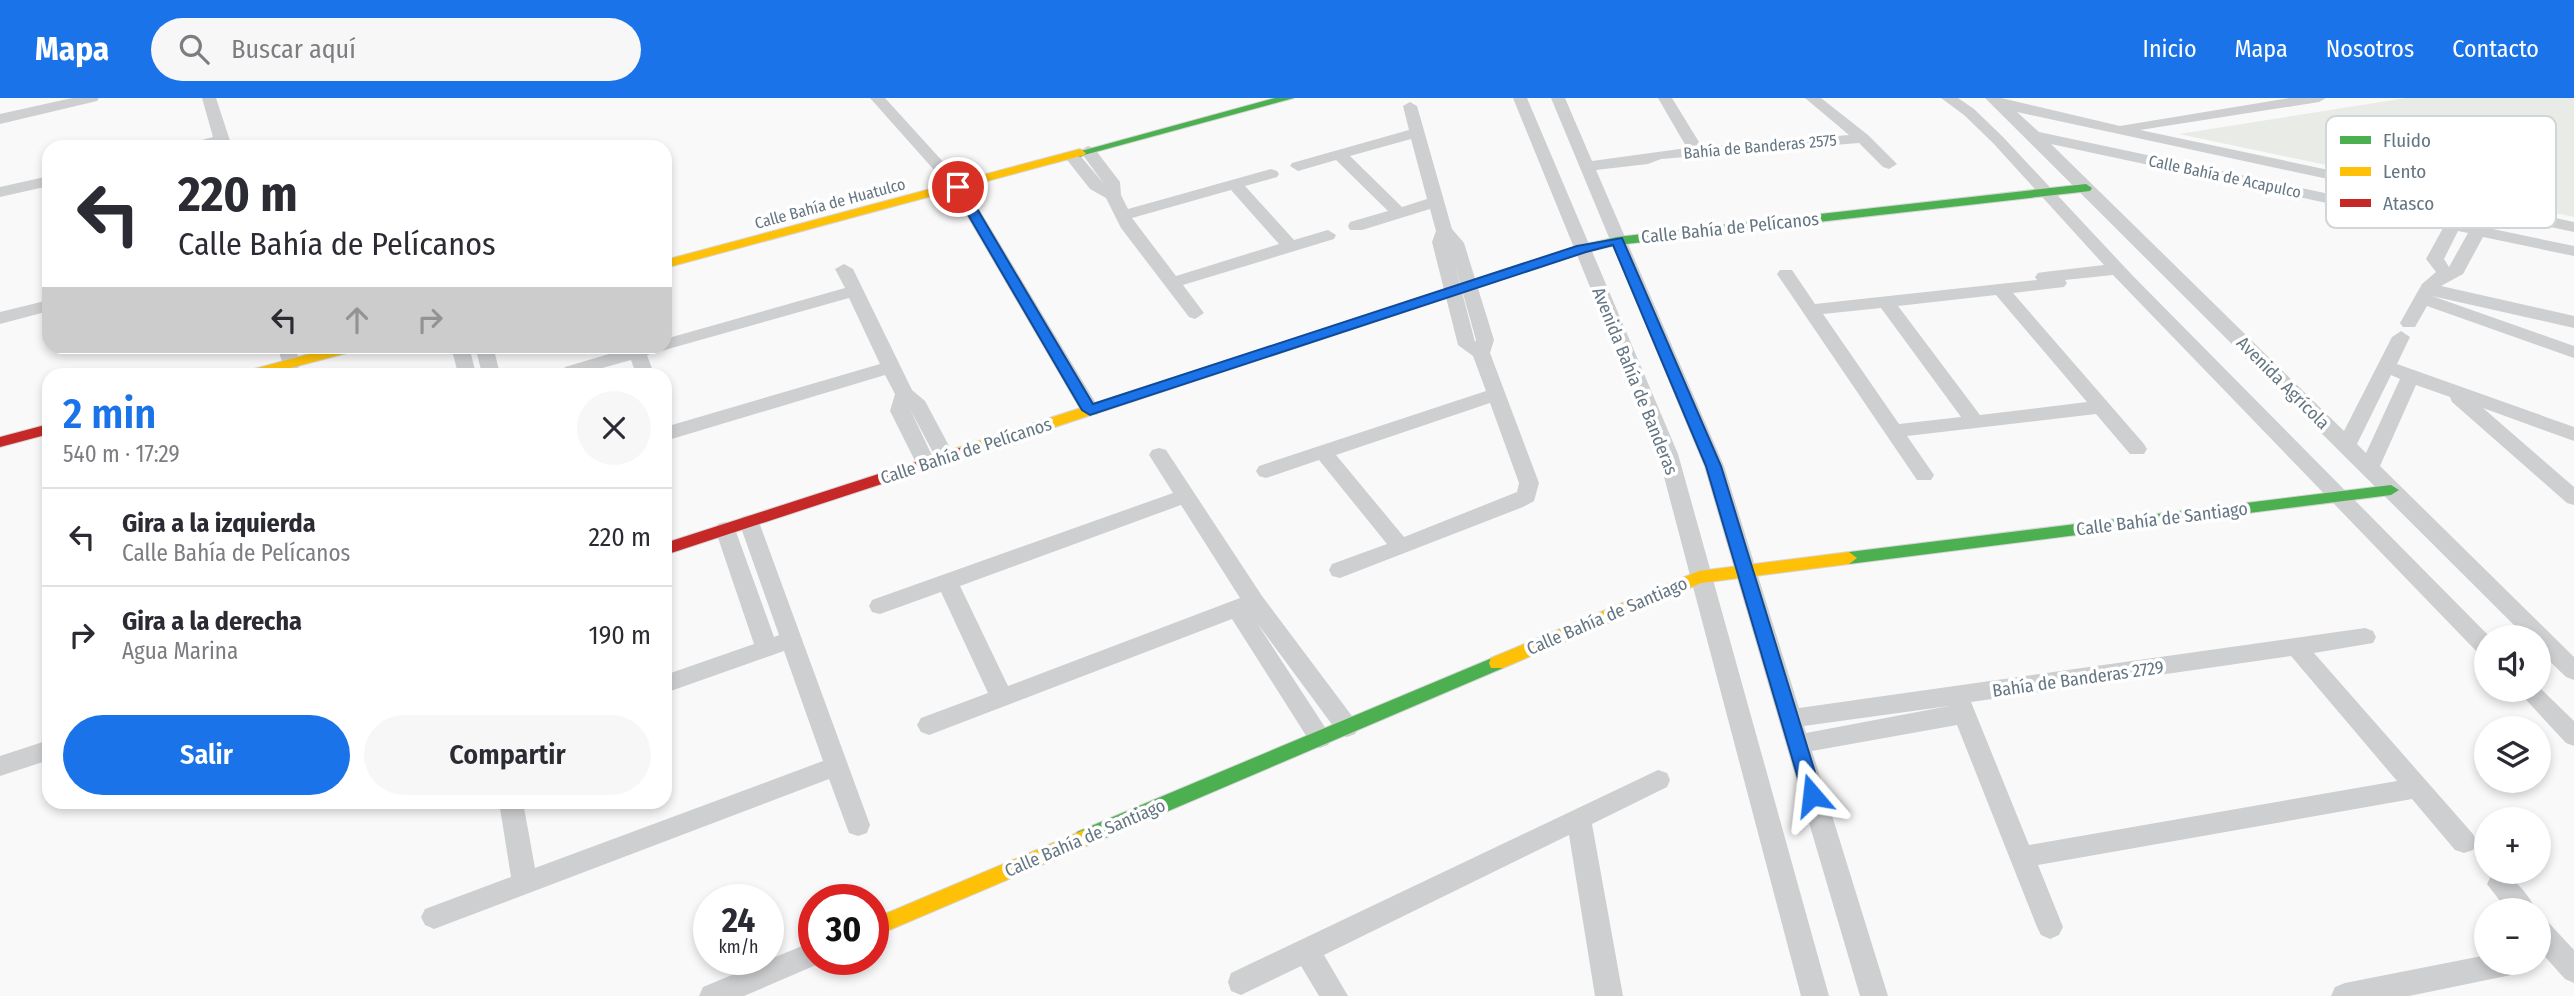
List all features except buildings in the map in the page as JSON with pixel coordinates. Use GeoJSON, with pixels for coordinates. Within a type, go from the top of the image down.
{"type":"FeatureCollection","features":[{"type":"Feature","properties":{"kind":"street"},"geometry":{"type":"LineString","coordinates":[[0,119],[92,98]]}},
{"type":"Feature","properties":{"kind":"street"},"geometry":{"type":"LineString","coordinates":[[209,98],[222,140]]}},
{"type":"Feature","properties":{"kind":"street"},"geometry":{"type":"LineString","coordinates":[[877,98],[958,187],[1090,410]]}},
{"type":"Feature","properties":{"kind":"street","name":"Calle Bahía de Huatulco"},"geometry":{"type":"LineString","coordinates":[[672,262],[1288,98]]}},
{"type":"Feature","properties":{"kind":"street","name":"Avenida Bahía de Banderas"},"geometry":{"type":"LineString","coordinates":[[1520,98],[1668,454],[1699,577],[1815,996]]}},
{"type":"Feature","properties":{"kind":"street","name":"Avenida Bahía de Banderas"},"geometry":{"type":"LineString","coordinates":[[1558,98],[1714,466],[1874,996]]}},
{"type":"Feature","properties":{"kind":"street"},"geometry":{"type":"LineString","coordinates":[[1665,98],[1697,151]]}},
{"type":"Feature","properties":{"kind":"street"},"geometry":{"type":"LineString","coordinates":[[1812,98],[1863,138],[1889,164]]}},
{"type":"Feature","properties":{"kind":"street"},"geometry":{"type":"LineString","coordinates":[[1948,98],[1969,113],[1998,141],[2122,275],[2474,635]]}},
{"type":"Feature","properties":{"kind":"street"},"geometry":{"type":"LineString","coordinates":[[2115,129],[2319,98]]}},
{"type":"Feature","properties":{"kind":"street","name":"Calle Bahía de Acapulco"},"geometry":{"type":"LineString","coordinates":[[1997,102],[2326,175]]}},
{"type":"Feature","properties":{"kind":"street","name":"Avenida Agrícola"},"geometry":{"type":"LineString","coordinates":[[1997,102],[2574,671]]}},
{"type":"Feature","properties":{"kind":"street"},"geometry":{"type":"LineString","coordinates":[[1340,570],[1517,502],[1527,496],[1529,483],[1481,353],[1467,345],[1462,288],[1440,242],[1444,231],[1410,106]]}},
{"type":"Feature","properties":{"kind":"street"},"geometry":{"type":"LineString","coordinates":[[1298,166],[1417,133]]}},
{"type":"Feature","properties":{"kind":"street","name":"Calle Bahía de Acapulco"},"geometry":{"type":"LineString","coordinates":[[1998,141],[2033,135],[2326,197]]}},
{"type":"Feature","properties":{"kind":"street","name":"Bahía de Banderas 2575"},"geometry":{"type":"LineString","coordinates":[[1584,160],[1648,159],[1658,155],[1697,151],[1863,138]]}},
{"type":"Feature","properties":{"kind":"street"},"geometry":{"type":"LineString","coordinates":[[1088,152],[1112,182],[1113,195],[1127,224],[1195,313]]}},
{"type":"Feature","properties":{"kind":"street"},"geometry":{"type":"LineString","coordinates":[[1339,155],[1399,213]]}},
{"type":"Feature","properties":{"kind":"street"},"geometry":{"type":"LineString","coordinates":[[1072,156],[1096,186],[1113,195]]}},
{"type":"Feature","properties":{"kind":"street"},"geometry":{"type":"LineString","coordinates":[[1124,215],[1271,174]]}},
{"type":"Feature","properties":{"kind":"street"},"geometry":{"type":"LineString","coordinates":[[0,192],[42,183]]}},
{"type":"Feature","properties":{"kind":"street"},"geometry":{"type":"LineString","coordinates":[[1234,184],[1290,246]]}},
{"type":"Feature","properties":{"kind":"street","name":"Calle Bahía de Pelícanos"},"geometry":{"type":"LineString","coordinates":[[672,547],[1582,249],[1617,240],[2086,188]]}},
{"type":"Feature","properties":{"kind":"street"},"geometry":{"type":"LineString","coordinates":[[1356,226],[1436,202]]}},
{"type":"Feature","properties":{"kind":"street","name":"Calle Bahía de Acapulco"},"geometry":{"type":"LineString","coordinates":[[2556,223],[2574,227]]}},
{"type":"Feature","properties":{"kind":"street"},"geometry":{"type":"LineString","coordinates":[[2444,272],[2435,260],[2450,228]]}},
{"type":"Feature","properties":{"kind":"street","name":"Calle Bahía de Acapulco"},"geometry":{"type":"LineString","coordinates":[[2469,228],[2574,251]]}},
{"type":"Feature","properties":{"kind":"street"},"geometry":{"type":"LineString","coordinates":[[2346,446],[2425,294],[2444,272],[2458,270],[2478,230]]}},
{"type":"Feature","properties":{"kind":"street"},"geometry":{"type":"LineString","coordinates":[[1172,283],[1328,235]]}},
{"type":"Feature","properties":{"kind":"street"},"geometry":{"type":"LineString","coordinates":[[844,269],[904,394],[918,405],[945,457]]}},
{"type":"Feature","properties":{"kind":"street"},"geometry":{"type":"LineString","coordinates":[[1786,274],[1924,475]]}},
{"type":"Feature","properties":{"kind":"street"},"geometry":{"type":"LineString","coordinates":[[1810,310],[2058,283],[2054,288],[2122,275]]}},
{"type":"Feature","properties":{"kind":"street"},"geometry":{"type":"LineString","coordinates":[[2000,289],[2137,449]]}},
{"type":"Feature","properties":{"kind":"street"},"geometry":{"type":"LineString","coordinates":[[672,343],[855,292]]}},
{"type":"Feature","properties":{"kind":"street"},"geometry":{"type":"LineString","coordinates":[[2425,294],[2574,321]]}},
{"type":"Feature","properties":{"kind":"street"},"geometry":{"type":"LineString","coordinates":[[2425,294],[2574,352]]}},
{"type":"Feature","properties":{"kind":"street"},"geometry":{"type":"LineString","coordinates":[[1886,302],[1975,422]]}},
{"type":"Feature","properties":{"kind":"street"},"geometry":{"type":"LineString","coordinates":[[0,318],[42,307]]}},
{"type":"Feature","properties":{"kind":"street"},"geometry":{"type":"LineString","coordinates":[[583,368],[633,354]]}},
{"type":"Feature","properties":{"kind":"street"},"geometry":{"type":"LineString","coordinates":[[263,368],[288,355]]}},
{"type":"Feature","properties":{"kind":"street"},"geometry":{"type":"LineString","coordinates":[[672,432],[891,367]]}},
{"type":"Feature","properties":{"kind":"street"},"geometry":{"type":"LineString","coordinates":[[2386,367],[2574,434]]}},
{"type":"Feature","properties":{"kind":"street"},"geometry":{"type":"LineString","coordinates":[[2369,468],[2411,376]]}},
{"type":"Feature","properties":{"kind":"street"},"geometry":{"type":"LineString","coordinates":[[2449,389],[2574,498]]}},
{"type":"Feature","properties":{"kind":"street"},"geometry":{"type":"LineString","coordinates":[[904,394],[900,411],[926,464]]}},
{"type":"Feature","properties":{"kind":"street"},"geometry":{"type":"LineString","coordinates":[[1266,471],[1497,394]]}},
{"type":"Feature","properties":{"kind":"street"},"geometry":{"type":"LineString","coordinates":[[1893,431],[2101,407]]}},
{"type":"Feature","properties":{"kind":"street"},"geometry":{"type":"LineString","coordinates":[[0,443],[42,431]]}},
{"type":"Feature","properties":{"kind":"street"},"geometry":{"type":"LineString","coordinates":[[1323,452],[1401,547]]}},
{"type":"Feature","properties":{"kind":"street"},"geometry":{"type":"LineString","coordinates":[[1159,455],[1186,496],[1320,738]]}},
{"type":"Feature","properties":{"kind":"street","name":"Calle Bahía de Santiago"},"geometry":{"type":"LineString","coordinates":[[889,921],[1699,577],[2391,490]]}},
{"type":"Feature","properties":{"kind":"street"},"geometry":{"type":"LineString","coordinates":[[880,606],[1186,496]]}},
{"type":"Feature","properties":{"kind":"street"},"geometry":{"type":"LineString","coordinates":[[749,522],[858,825]]}},
{"type":"Feature","properties":{"kind":"street"},"geometry":{"type":"LineString","coordinates":[[725,529],[767,648]]}},
{"type":"Feature","properties":{"kind":"street"},"geometry":{"type":"LineString","coordinates":[[947,582],[1002,698]]}},
{"type":"Feature","properties":{"kind":"street"},"geometry":{"type":"LineString","coordinates":[[929,725],[1245,605]]}},
{"type":"Feature","properties":{"kind":"street"},"geometry":{"type":"LineString","coordinates":[[1245,605],[1346,727]]}},
{"type":"Feature","properties":{"kind":"street","name":"Bahía de Banderas 2729"},"geometry":{"type":"LineString","coordinates":[[1790,719],[1961,706],[2365,637]]}},
{"type":"Feature","properties":{"kind":"street"},"geometry":{"type":"LineString","coordinates":[[672,682],[792,640]]}},
{"type":"Feature","properties":{"kind":"street"},"geometry":{"type":"LineString","coordinates":[[2296,647],[2464,842]]}},
{"type":"Feature","properties":{"kind":"street"},"geometry":{"type":"LineString","coordinates":[[2540,702],[2574,736]]}},
{"type":"Feature","properties":{"kind":"street"},"geometry":{"type":"LineString","coordinates":[[1797,744],[1961,706],[2050,927]]}},
{"type":"Feature","properties":{"kind":"street"},"geometry":{"type":"LineString","coordinates":[[0,766],[42,752]]}},
{"type":"Feature","properties":{"kind":"street"},"geometry":{"type":"LineString","coordinates":[[434,917],[837,766]]}},
{"type":"Feature","properties":{"kind":"street"},"geometry":{"type":"LineString","coordinates":[[1241,982],[1658,780]]}},
{"type":"Feature","properties":{"kind":"street"},"geometry":{"type":"LineString","coordinates":[[2022,857],[2418,788]]}},
{"type":"Feature","properties":{"kind":"street"},"geometry":{"type":"LineString","coordinates":[[512,809],[525,883]]}},
{"type":"Feature","properties":{"kind":"street"},"geometry":{"type":"LineString","coordinates":[[1579,818],[1609,996]]}},
{"type":"Feature","properties":{"kind":"street"},"geometry":{"type":"LineString","coordinates":[[2500,884],[2512,898]]}},
{"type":"Feature","properties":{"kind":"street"},"geometry":{"type":"LineString","coordinates":[[1306,950],[1334,996]]}},
{"type":"Feature","properties":{"kind":"street"},"geometry":{"type":"LineString","coordinates":[[713,996],[798,960]]}},
{"type":"Feature","properties":{"kind":"street"},"geometry":{"type":"LineString","coordinates":[[2345,996],[2391,992],[2474,972]]}},
{"type":"Feature","properties":{"kind":"shaded area"},"geometry":{"type":"Polygon","coordinates":[[[2406,98],[2574,98],[2574,217],[2556,213],[2556,116],[2326,116],[2326,165],[2179,134],[2406,98]]]}},
{"type":"Feature","properties":{"kind":"traffic: fast"},"geometry":{"type":"LineString","coordinates":[[1080,153],[1288,98]]}},
{"type":"Feature","properties":{"kind":"traffic: fast"},"geometry":{"type":"LineString","coordinates":[[1411,305],[1582,249],[1617,241],[2086,188]]}},
{"type":"Feature","properties":{"kind":"traffic: fast"},"geometry":{"type":"LineString","coordinates":[[1849,558],[2391,490]]}},
{"type":"Feature","properties":{"kind":"traffic: fast"},"geometry":{"type":"LineString","coordinates":[[1084,838],[1497,663]]}},
{"type":"Feature","properties":{"kind":"traffic: slow"},"geometry":{"type":"LineString","coordinates":[[672,262],[1080,153]]}},
{"type":"Feature","properties":{"kind":"traffic: slow"},"geometry":{"type":"LineString","coordinates":[[959,453],[1411,305]]}},
{"type":"Feature","properties":{"kind":"traffic: slow"},"geometry":{"type":"LineString","coordinates":[[274,368],[327,354]]}},
{"type":"Feature","properties":{"kind":"traffic: slow"},"geometry":{"type":"LineString","coordinates":[[1497,663],[1699,577],[1849,558]]}},
{"type":"Feature","properties":{"kind":"traffic: slow"},"geometry":{"type":"LineString","coordinates":[[889,921],[1084,838]]}},
{"type":"Feature","properties":{"kind":"traffic: jam"},"geometry":{"type":"LineString","coordinates":[[0,442],[42,431]]}},
{"type":"Feature","properties":{"kind":"traffic: jam"},"geometry":{"type":"LineString","coordinates":[[672,547],[959,453]]}},
{"type":"Feature","properties":{"kind":"route"},"geometry":{"type":"LineString","coordinates":[[958,187],[1090,410],[1582,249],[1617,240],[1714,466],[1812,795]]}}]}
